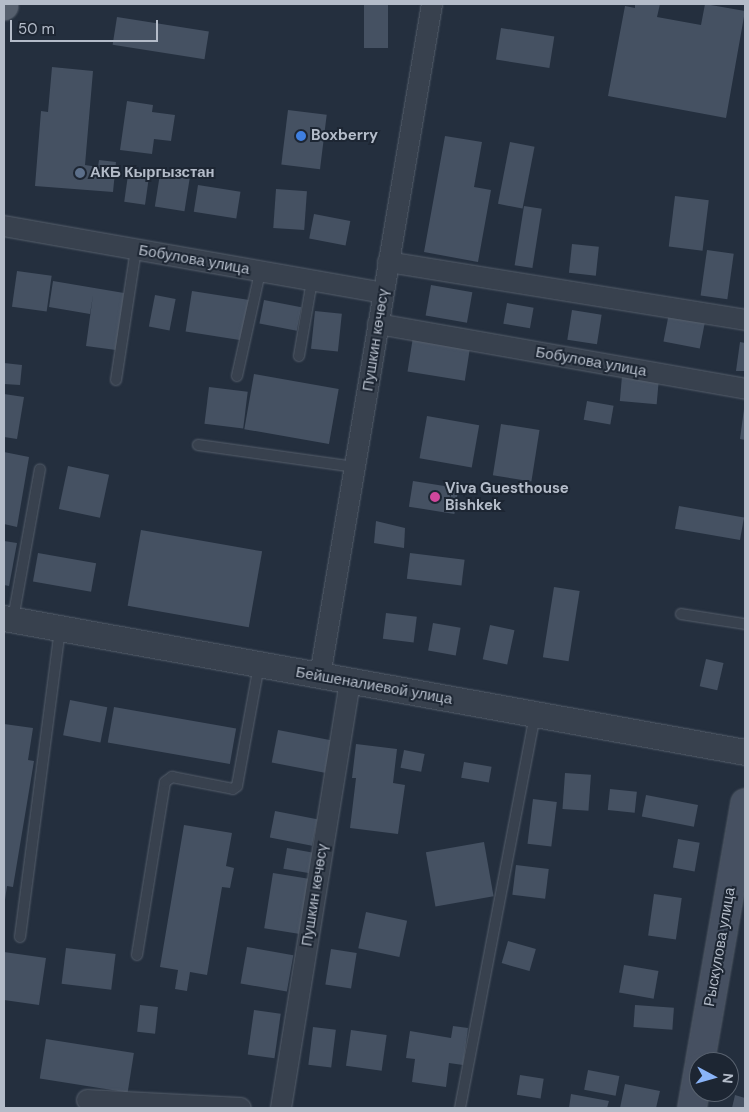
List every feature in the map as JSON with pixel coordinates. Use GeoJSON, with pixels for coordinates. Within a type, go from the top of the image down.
{"type":"FeatureCollection","features":[{"type":"Feature","properties":{"kind":"main road","name":"Рыскулова улица"},"geometry":{"type":"LineString","coordinates":[[702,1052],[745,803]]}},
{"type":"Feature","properties":{"kind":"street","name":"Пушкин көчөсү"},"geometry":{"type":"LineString","coordinates":[[320,676],[432,4]]}},
{"type":"Feature","properties":{"kind":"street","name":"Бобулова улица"},"geometry":{"type":"LineString","coordinates":[[4,226],[383,293]]}},
{"type":"Feature","properties":{"kind":"street"},"geometry":{"type":"LineString","coordinates":[[388,262],[745,320]]}},
{"type":"Feature","properties":{"kind":"street","name":"Бобулова улица"},"geometry":{"type":"LineString","coordinates":[[378,324],[745,388]]}},
{"type":"Feature","properties":{"kind":"street","name":"Бейшеналиевой улица"},"geometry":{"type":"LineString","coordinates":[[8,619],[745,752]]}},
{"type":"Feature","properties":{"kind":"street","name":"Пушкин көчөсү"},"geometry":{"type":"LineString","coordinates":[[281,1108],[350,681]]}},
{"type":"Feature","properties":{"kind":"street"},"geometry":{"type":"LineString","coordinates":[[87,1100],[212,1108],[241,1108]]}},
{"type":"Feature","properties":{"kind":"lane"},"geometry":{"type":"LineString","coordinates":[[116,380],[136,250]]}},
{"type":"Feature","properties":{"kind":"lane"},"geometry":{"type":"LineString","coordinates":[[237,376],[260,272]]}},
{"type":"Feature","properties":{"kind":"lane"},"geometry":{"type":"LineString","coordinates":[[299,356],[312,281]]}},
{"type":"Feature","properties":{"kind":"lane"},"geometry":{"type":"LineString","coordinates":[[198,445],[355,467]]}},
{"type":"Feature","properties":{"kind":"lane"},"geometry":{"type":"LineString","coordinates":[[8,619],[40,469]]}},
{"type":"Feature","properties":{"kind":"lane"},"geometry":{"type":"LineString","coordinates":[[681,614],[745,624]]}},
{"type":"Feature","properties":{"kind":"lane"},"geometry":{"type":"LineString","coordinates":[[20,937],[60,628]]}},
{"type":"Feature","properties":{"kind":"lane"},"geometry":{"type":"LineString","coordinates":[[136,955],[165,782],[172,777],[233,789],[237,786],[258,665]]}},
{"type":"Feature","properties":{"kind":"lane"},"geometry":{"type":"LineString","coordinates":[[460,1108],[535,714]]}},
{"type":"Feature","properties":{"kind":"building"},"geometry":{"type":"Polygon","coordinates":[[[364,4],[388,4],[388,48],[364,48],[364,4]]]}},
{"type":"Feature","properties":{"kind":"building"},"geometry":{"type":"Polygon","coordinates":[[[635,4],[660,4],[657,17],[701,25],[705,4],[745,11],[726,118],[608,96],[625,6],[635,8],[635,4]]]}},
{"type":"Feature","properties":{"kind":"building"},"geometry":{"type":"Polygon","coordinates":[[[117,17],[209,32],[204,59],[113,45],[117,17]]]}},
{"type":"Feature","properties":{"kind":"building"},"geometry":{"type":"Polygon","coordinates":[[[501,28],[554,36],[549,68],[496,60],[501,28]]]}},
{"type":"Feature","properties":{"kind":"building"},"geometry":{"type":"Polygon","coordinates":[[[52,67],[93,71],[85,165],[98,167],[99,160],[116,162],[113,192],[35,186],[41,111],[48,112],[52,67]]]}},
{"type":"Feature","properties":{"kind":"building"},"geometry":{"type":"Polygon","coordinates":[[[127,101],[153,105],[152,112],[175,115],[171,141],[154,139],[152,154],[120,150],[127,101]]]}},
{"type":"Feature","properties":{"kind":"building"},"geometry":{"type":"Polygon","coordinates":[[[288,110],[327,115],[320,169],[281,165],[288,110]]]}},
{"type":"Feature","properties":{"kind":"building"},"geometry":{"type":"Polygon","coordinates":[[[445,136],[482,142],[474,187],[491,190],[478,262],[424,252],[445,136]]]}},
{"type":"Feature","properties":{"kind":"building"},"geometry":{"type":"Polygon","coordinates":[[[510,142],[535,147],[523,209],[498,204],[510,142]]]}},
{"type":"Feature","properties":{"kind":"building"},"geometry":{"type":"Polygon","coordinates":[[[160,174],[190,179],[184,211],[155,207],[160,174]]]}},
{"type":"Feature","properties":{"kind":"building"},"geometry":{"type":"Polygon","coordinates":[[[128,175],[149,178],[145,205],[124,202],[128,175]]]}},
{"type":"Feature","properties":{"kind":"building"},"geometry":{"type":"Polygon","coordinates":[[[198,185],[240,192],[236,218],[194,212],[198,185]]]}},
{"type":"Feature","properties":{"kind":"building"},"geometry":{"type":"Polygon","coordinates":[[[276,189],[307,191],[304,230],[273,228],[276,189]]]}},
{"type":"Feature","properties":{"kind":"building"},"geometry":{"type":"Polygon","coordinates":[[[675,196],[709,200],[703,251],[669,247],[675,196]]]}},
{"type":"Feature","properties":{"kind":"building"},"geometry":{"type":"Polygon","coordinates":[[[524,206],[542,209],[532,268],[515,265],[524,206]]]}},
{"type":"Feature","properties":{"kind":"building"},"geometry":{"type":"Polygon","coordinates":[[[314,214],[350,221],[346,246],[309,239],[314,214]]]}},
{"type":"Feature","properties":{"kind":"building"},"geometry":{"type":"Polygon","coordinates":[[[572,244],[599,247],[596,276],[569,273],[572,244]]]}},
{"type":"Feature","properties":{"kind":"building"},"geometry":{"type":"Polygon","coordinates":[[[707,250],[734,254],[727,299],[701,296],[707,250]]]}},
{"type":"Feature","properties":{"kind":"building"},"geometry":{"type":"Polygon","coordinates":[[[17,271],[52,276],[47,312],[12,307],[17,271]]]}},
{"type":"Feature","properties":{"kind":"building"},"geometry":{"type":"Polygon","coordinates":[[[53,281],[124,293],[116,350],[86,346],[93,295],[90,314],[49,307],[53,281]]]}},
{"type":"Feature","properties":{"kind":"building"},"geometry":{"type":"Polygon","coordinates":[[[431,285],[472,292],[467,323],[426,316],[431,285]]]}},
{"type":"Feature","properties":{"kind":"building"},"geometry":{"type":"Polygon","coordinates":[[[192,291],[249,300],[243,341],[186,331],[192,291]]]}},
{"type":"Feature","properties":{"kind":"building"},"geometry":{"type":"Polygon","coordinates":[[[155,295],[176,299],[170,330],[149,326],[155,295]]]}},
{"type":"Feature","properties":{"kind":"building"},"geometry":{"type":"Polygon","coordinates":[[[264,300],[301,307],[297,331],[259,324],[264,300]]]}},
{"type":"Feature","properties":{"kind":"building"},"geometry":{"type":"Polygon","coordinates":[[[507,303],[534,308],[530,328],[503,324],[507,303]]]}},
{"type":"Feature","properties":{"kind":"building"},"geometry":{"type":"Polygon","coordinates":[[[572,310],[602,315],[597,344],[567,340],[572,310]]]}},
{"type":"Feature","properties":{"kind":"building"},"geometry":{"type":"Polygon","coordinates":[[[315,311],[342,314],[338,352],[311,349],[315,311]]]}},
{"type":"Feature","properties":{"kind":"building"},"geometry":{"type":"Polygon","coordinates":[[[669,313],[705,320],[700,349],[663,341],[669,313]]]}},
{"type":"Feature","properties":{"kind":"building"},"geometry":{"type":"Polygon","coordinates":[[[413,337],[470,346],[465,381],[408,372],[413,337]]]}},
{"type":"Feature","properties":{"kind":"building"},"geometry":{"type":"Polygon","coordinates":[[[740,342],[745,343],[745,371],[736,371],[740,342]]]}},
{"type":"Feature","properties":{"kind":"building"},"geometry":{"type":"Polygon","coordinates":[[[4,363],[22,365],[20,385],[4,384],[4,363]]]}},
{"type":"Feature","properties":{"kind":"building"},"geometry":{"type":"Polygon","coordinates":[[[254,374],[339,389],[329,444],[244,429],[254,374]]]}},
{"type":"Feature","properties":{"kind":"building"},"geometry":{"type":"Polygon","coordinates":[[[622,376],[659,379],[657,404],[620,401],[622,376]]]}},
{"type":"Feature","properties":{"kind":"building"},"geometry":{"type":"Polygon","coordinates":[[[209,387],[248,392],[243,428],[204,424],[209,387]]]}},
{"type":"Feature","properties":{"kind":"building"},"geometry":{"type":"Polygon","coordinates":[[[4,394],[24,397],[17,439],[4,437],[4,394]]]}},
{"type":"Feature","properties":{"kind":"building"},"geometry":{"type":"Polygon","coordinates":[[[587,401],[614,406],[610,424],[584,420],[587,401]]]}},
{"type":"Feature","properties":{"kind":"building"},"geometry":{"type":"Polygon","coordinates":[[[745,409],[745,440],[740,439],[745,409]]]}},
{"type":"Feature","properties":{"kind":"building"},"geometry":{"type":"Polygon","coordinates":[[[427,416],[479,425],[472,468],[420,458],[427,416]]]}},
{"type":"Feature","properties":{"kind":"building"},"geometry":{"type":"Polygon","coordinates":[[[501,424],[540,430],[531,481],[493,475],[501,424]]]}},
{"type":"Feature","properties":{"kind":"building"},"geometry":{"type":"Polygon","coordinates":[[[4,452],[29,457],[17,527],[4,524],[4,452]]]}},
{"type":"Feature","properties":{"kind":"building"},"geometry":{"type":"Polygon","coordinates":[[[68,466],[109,475],[100,518],[59,509],[68,466]]]}},
{"type":"Feature","properties":{"kind":"building"},"geometry":{"type":"Polygon","coordinates":[[[413,481],[458,488],[454,514],[409,507],[413,481]]]}},
{"type":"Feature","properties":{"kind":"building"},"geometry":{"type":"Polygon","coordinates":[[[679,506],[744,517],[740,540],[675,529],[679,506]]]}},
{"type":"Feature","properties":{"kind":"building"},"geometry":{"type":"Polygon","coordinates":[[[376,521],[405,528],[404,548],[374,543],[376,521]]]}},
{"type":"Feature","properties":{"kind":"building"},"geometry":{"type":"Polygon","coordinates":[[[141,530],[262,551],[249,627],[128,606],[141,530]]]}},
{"type":"Feature","properties":{"kind":"building"},"geometry":{"type":"Polygon","coordinates":[[[4,541],[17,543],[9,586],[4,585],[4,541]]]}},
{"type":"Feature","properties":{"kind":"building"},"geometry":{"type":"Polygon","coordinates":[[[38,553],[96,563],[91,592],[33,582],[38,553]]]}},
{"type":"Feature","properties":{"kind":"building"},"geometry":{"type":"Polygon","coordinates":[[[410,553],[465,560],[461,586],[407,579],[410,553]]]}},
{"type":"Feature","properties":{"kind":"building"},"geometry":{"type":"Polygon","coordinates":[[[554,587],[580,591],[569,661],[543,657],[554,587]]]}},
{"type":"Feature","properties":{"kind":"building"},"geometry":{"type":"Polygon","coordinates":[[[386,613],[417,617],[414,643],[383,639],[386,613]]]}},
{"type":"Feature","properties":{"kind":"building"},"geometry":{"type":"Polygon","coordinates":[[[433,623],[461,628],[456,655],[428,651],[433,623]]]}},
{"type":"Feature","properties":{"kind":"building"},"geometry":{"type":"Polygon","coordinates":[[[490,625],[514,630],[507,664],[483,659],[490,625]]]}},
{"type":"Feature","properties":{"kind":"building"},"geometry":{"type":"Polygon","coordinates":[[[706,659],[724,663],[717,690],[700,686],[706,659]]]}},
{"type":"Feature","properties":{"kind":"building"},"geometry":{"type":"Polygon","coordinates":[[[70,700],[107,707],[100,743],[63,735],[70,700]]]}},
{"type":"Feature","properties":{"kind":"building"},"geometry":{"type":"Polygon","coordinates":[[[114,707],[236,729],[230,764],[108,742],[114,707]]]}},
{"type":"Feature","properties":{"kind":"building"},"geometry":{"type":"Polygon","coordinates":[[[4,724],[33,728],[28,760],[34,761],[13,887],[7,886],[5,900],[4,724]]]}},
{"type":"Feature","properties":{"kind":"building"},"geometry":{"type":"Polygon","coordinates":[[[278,730],[331,740],[325,773],[272,762],[278,730]]]}},
{"type":"Feature","properties":{"kind":"building"},"geometry":{"type":"Polygon","coordinates":[[[356,744],[397,749],[393,783],[405,785],[398,834],[350,828],[356,778],[352,778],[356,744]]]}},
{"type":"Feature","properties":{"kind":"building"},"geometry":{"type":"Polygon","coordinates":[[[404,750],[425,754],[421,772],[401,768],[404,750]]]}},
{"type":"Feature","properties":{"kind":"building"},"geometry":{"type":"Polygon","coordinates":[[[464,762],[492,767],[489,783],[461,778],[464,762]]]}},
{"type":"Feature","properties":{"kind":"building"},"geometry":{"type":"Polygon","coordinates":[[[565,773],[591,775],[588,811],[562,809],[565,773]]]}},
{"type":"Feature","properties":{"kind":"building"},"geometry":{"type":"Polygon","coordinates":[[[610,789],[637,792],[635,813],[608,810],[610,789]]]}},
{"type":"Feature","properties":{"kind":"building"},"geometry":{"type":"Polygon","coordinates":[[[646,795],[698,805],[694,827],[642,817],[646,795]]]}},
{"type":"Feature","properties":{"kind":"building"},"geometry":{"type":"Polygon","coordinates":[[[533,799],[557,802],[551,847],[528,844],[533,799]]]}},
{"type":"Feature","properties":{"kind":"building"},"geometry":{"type":"Polygon","coordinates":[[[275,811],[317,819],[312,846],[270,838],[275,811]]]}},
{"type":"Feature","properties":{"kind":"building"},"geometry":{"type":"Polygon","coordinates":[[[184,825],[232,833],[226,866],[234,868],[230,888],[222,887],[207,975],[190,972],[187,991],[175,989],[178,970],[160,967],[184,825]]]}},
{"type":"Feature","properties":{"kind":"building"},"geometry":{"type":"Polygon","coordinates":[[[678,839],[700,843],[695,871],[673,868],[678,839]]]}},
{"type":"Feature","properties":{"kind":"building"},"geometry":{"type":"Polygon","coordinates":[[[484,842],[494,896],[435,906],[426,852],[484,842]]]}},
{"type":"Feature","properties":{"kind":"building"},"geometry":{"type":"Polygon","coordinates":[[[287,848],[314,853],[310,873],[283,869],[287,848]]]}},
{"type":"Feature","properties":{"kind":"building"},"geometry":{"type":"Polygon","coordinates":[[[516,865],[549,869],[545,899],[512,895],[516,865]]]}},
{"type":"Feature","properties":{"kind":"building"},"geometry":{"type":"Polygon","coordinates":[[[273,873],[309,879],[300,934],[264,928],[273,873]]]}},
{"type":"Feature","properties":{"kind":"building"},"geometry":{"type":"Polygon","coordinates":[[[654,894],[682,898],[676,939],[648,936],[654,894]]]}},
{"type":"Feature","properties":{"kind":"building"},"geometry":{"type":"Polygon","coordinates":[[[366,912],[407,921],[399,957],[358,948],[366,912]]]}},
{"type":"Feature","properties":{"kind":"building"},"geometry":{"type":"Polygon","coordinates":[[[508,941],[536,949],[530,971],[502,963],[508,941]]]}},
{"type":"Feature","properties":{"kind":"building"},"geometry":{"type":"Polygon","coordinates":[[[247,947],[293,955],[287,992],[241,983],[247,947]]]}},
{"type":"Feature","properties":{"kind":"building"},"geometry":{"type":"Polygon","coordinates":[[[66,948],[116,954],[111,990],[62,984],[66,948]]]}},
{"type":"Feature","properties":{"kind":"building"},"geometry":{"type":"Polygon","coordinates":[[[331,949],[357,953],[351,989],[325,985],[331,949]]]}},
{"type":"Feature","properties":{"kind":"building"},"geometry":{"type":"Polygon","coordinates":[[[4,952],[46,958],[39,1005],[4,1000],[4,952]]]}},
{"type":"Feature","properties":{"kind":"building"},"geometry":{"type":"Polygon","coordinates":[[[624,965],[658,971],[654,999],[619,993],[624,965]]]}},
{"type":"Feature","properties":{"kind":"building"},"geometry":{"type":"Polygon","coordinates":[[[140,1005],[158,1007],[155,1034],[137,1032],[140,1005]]]}},
{"type":"Feature","properties":{"kind":"building"},"geometry":{"type":"Polygon","coordinates":[[[635,1005],[674,1008],[672,1030],[633,1027],[635,1005]]]}},
{"type":"Feature","properties":{"kind":"building"},"geometry":{"type":"Polygon","coordinates":[[[254,1010],[281,1014],[274,1058],[248,1055],[254,1010]]]}},
{"type":"Feature","properties":{"kind":"building"},"geometry":{"type":"Polygon","coordinates":[[[453,1026],[468,1028],[463,1065],[449,1063],[446,1087],[412,1082],[415,1059],[406,1058],[410,1031],[451,1038],[453,1026]]]}},
{"type":"Feature","properties":{"kind":"building"},"geometry":{"type":"Polygon","coordinates":[[[313,1027],[336,1030],[331,1068],[308,1065],[313,1027]]]}},
{"type":"Feature","properties":{"kind":"building"},"geometry":{"type":"Polygon","coordinates":[[[351,1030],[387,1035],[382,1071],[346,1066],[351,1030]]]}},
{"type":"Feature","properties":{"kind":"building"},"geometry":{"type":"Polygon","coordinates":[[[46,1039],[134,1053],[128,1092],[40,1079],[46,1039]]]}},
{"type":"Feature","properties":{"kind":"building"},"geometry":{"type":"Polygon","coordinates":[[[588,1070],[619,1076],[616,1096],[584,1090],[588,1070]]]}},
{"type":"Feature","properties":{"kind":"building"},"geometry":{"type":"Polygon","coordinates":[[[520,1075],[544,1079],[541,1099],[517,1095],[520,1075]]]}},
{"type":"Feature","properties":{"kind":"building"},"geometry":{"type":"Polygon","coordinates":[[[625,1084],[660,1091],[656,1108],[620,1108],[625,1084]]]}},
{"type":"Feature","properties":{"kind":"building"},"geometry":{"type":"Polygon","coordinates":[[[571,1094],[609,1101],[607,1108],[569,1108],[571,1094]]]}},
{"type":"Feature","properties":{"kind":"building"},"geometry":{"type":"Polygon","coordinates":[[[739,1096],[745,1098],[745,1108],[732,1108],[733,1102],[739,1102],[739,1096]]]}},
{"type":"Feature","properties":{"kind":"place","name":"Boxberry"},"geometry":{"type":"Point","coordinates":[301,136]}},
{"type":"Feature","properties":{"kind":"place","name":"АКБ Кыргызстан"},"geometry":{"type":"Point","coordinates":[80,173]}},
{"type":"Feature","properties":{"kind":"place","name":"Viva Guesthouse Bishkek"},"geometry":{"type":"Point","coordinates":[435,497]}}]}
